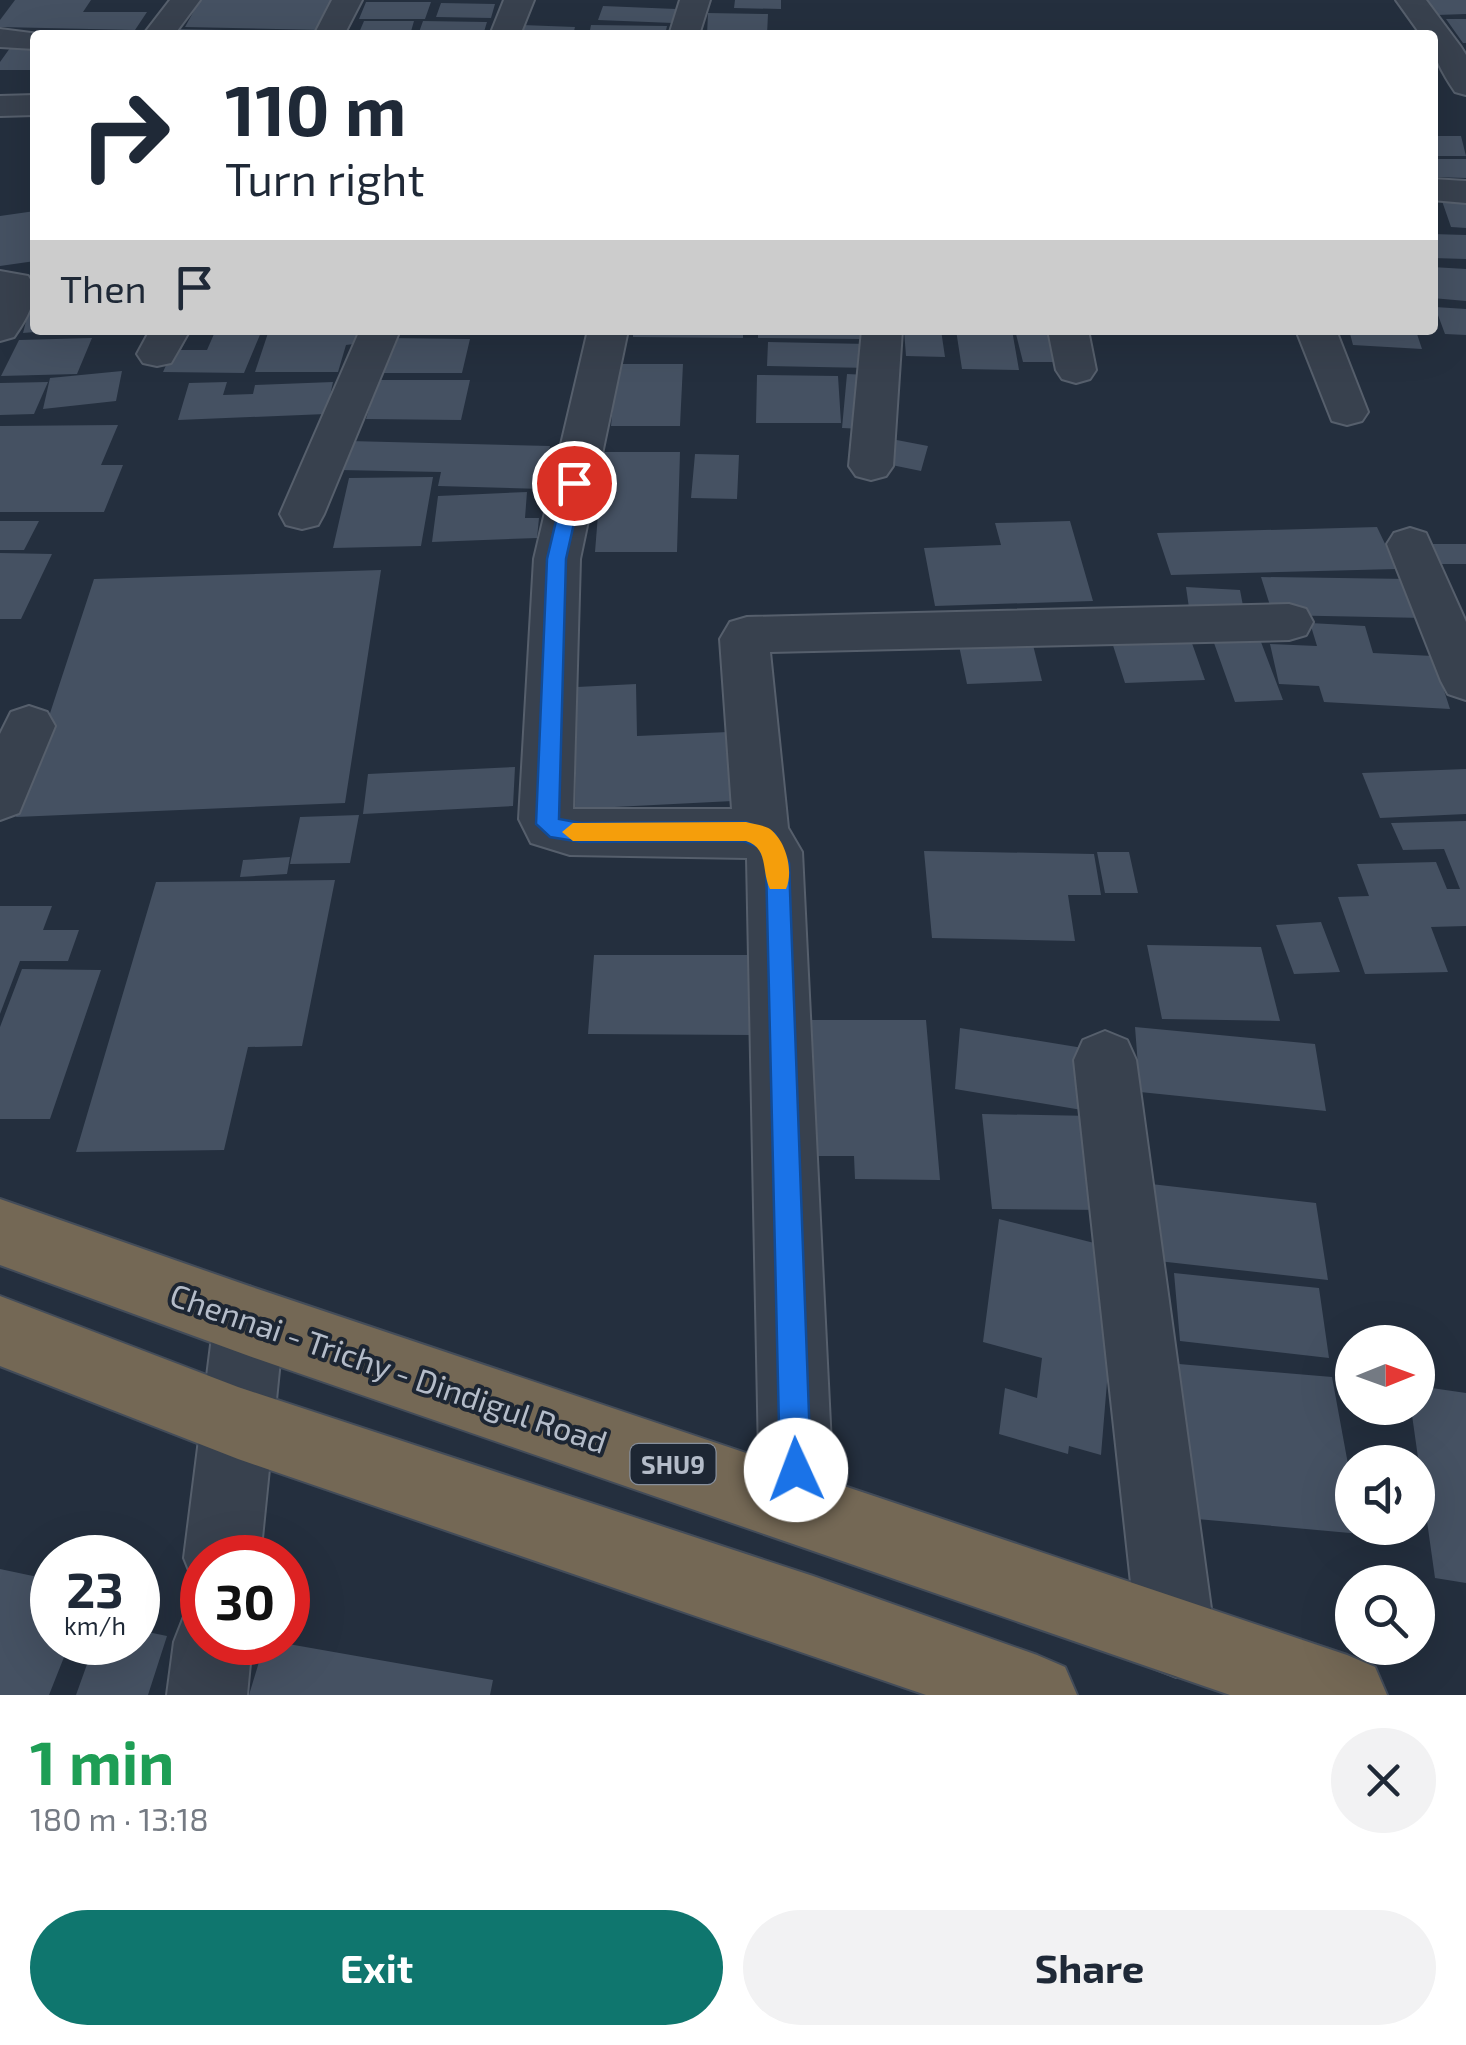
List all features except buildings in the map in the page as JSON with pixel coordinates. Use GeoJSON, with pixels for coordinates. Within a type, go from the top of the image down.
{"type":"FeatureCollection","features":[{"type":"Feature","properties":{"kind":"highway","name":"Chennai - Trichy - Dindigul Road"},"geometry":{"type":"LineString","coordinates":[[0,1232],[1348,1695]]}},
{"type":"Feature","properties":{"kind":"highway"},"geometry":{"type":"LineString","coordinates":[[0,1331],[238,1423],[813,1615],[1037,1695]]}},
{"type":"Feature","properties":{"kind":"street"},"geometry":{"type":"LineString","coordinates":[[162,30],[186,0]]}},
{"type":"Feature","properties":{"kind":"street"},"geometry":{"type":"LineString","coordinates":[[331,30],[346,0]]}},
{"type":"Feature","properties":{"kind":"street"},"geometry":{"type":"LineString","coordinates":[[507,30],[519,0]]}},
{"type":"Feature","properties":{"kind":"street"},"geometry":{"type":"LineString","coordinates":[[685,30],[694,0]]}},
{"type":"Feature","properties":{"kind":"street"},"geometry":{"type":"LineString","coordinates":[[1410,0],[1437,30]]}},
{"type":"Feature","properties":{"kind":"street"},"geometry":{"type":"LineString","coordinates":[[1438,32],[1458,54],[1466,85]]}},
{"type":"Feature","properties":{"kind":"street"},"geometry":{"type":"LineString","coordinates":[[0,38],[30,40]]}},
{"type":"Feature","properties":{"kind":"street"},"geometry":{"type":"LineString","coordinates":[[0,106],[30,105]]}},
{"type":"Feature","properties":{"kind":"street"},"geometry":{"type":"LineString","coordinates":[[1438,190],[1466,192]]}},
{"type":"Feature","properties":{"kind":"street"},"geometry":{"type":"LineString","coordinates":[[0,282],[15,284],[19,290],[0,330]]}},
{"type":"Feature","properties":{"kind":"street"},"geometry":{"type":"LineString","coordinates":[[302,514],[378,335]]}},
{"type":"Feature","properties":{"kind":"street"},"geometry":{"type":"LineString","coordinates":[[607,335],[556,559],[547,824],[570,832],[761,835]]}},
{"type":"Feature","properties":{"kind":"street"},"geometry":{"type":"LineString","coordinates":[[871,466],[882,335]]}},
{"type":"Feature","properties":{"kind":"street"},"geometry":{"type":"LineString","coordinates":[[1069,335],[1076,370]]}},
{"type":"Feature","properties":{"kind":"street"},"geometry":{"type":"LineString","coordinates":[[1318,335],[1347,412]]}},
{"type":"Feature","properties":{"kind":"street"},"geometry":{"type":"LineString","coordinates":[[1410,544],[1466,682]]}},
{"type":"Feature","properties":{"kind":"street"},"geometry":{"type":"LineString","coordinates":[[797,1506],[777,863],[761,835],[744,639],[750,634],[1289,622]]}},
{"type":"Feature","properties":{"kind":"street"},"geometry":{"type":"LineString","coordinates":[[0,798],[29,726]]}},
{"type":"Feature","properties":{"kind":"street"},"geometry":{"type":"LineString","coordinates":[[1105,1060],[1176,1638]]}},
{"type":"Feature","properties":{"kind":"street"},"geometry":{"type":"LineString","coordinates":[[225,1535],[249,1320]]}},
{"type":"Feature","properties":{"kind":"street"},"geometry":{"type":"LineString","coordinates":[[207,1695],[210,1665]]}},
{"type":"Feature","properties":{"kind":"slow traffic"},"geometry":{"type":"LineString","coordinates":[[573,832],[761,835],[774,852],[778,882]]}},
{"type":"Feature","properties":{"kind":"route"},"geometry":{"type":"LineString","coordinates":[[574,483],[556,559],[547,824],[558,830],[581,832],[746,832],[761,835],[767,841],[777,863],[796,1470]]}}]}
